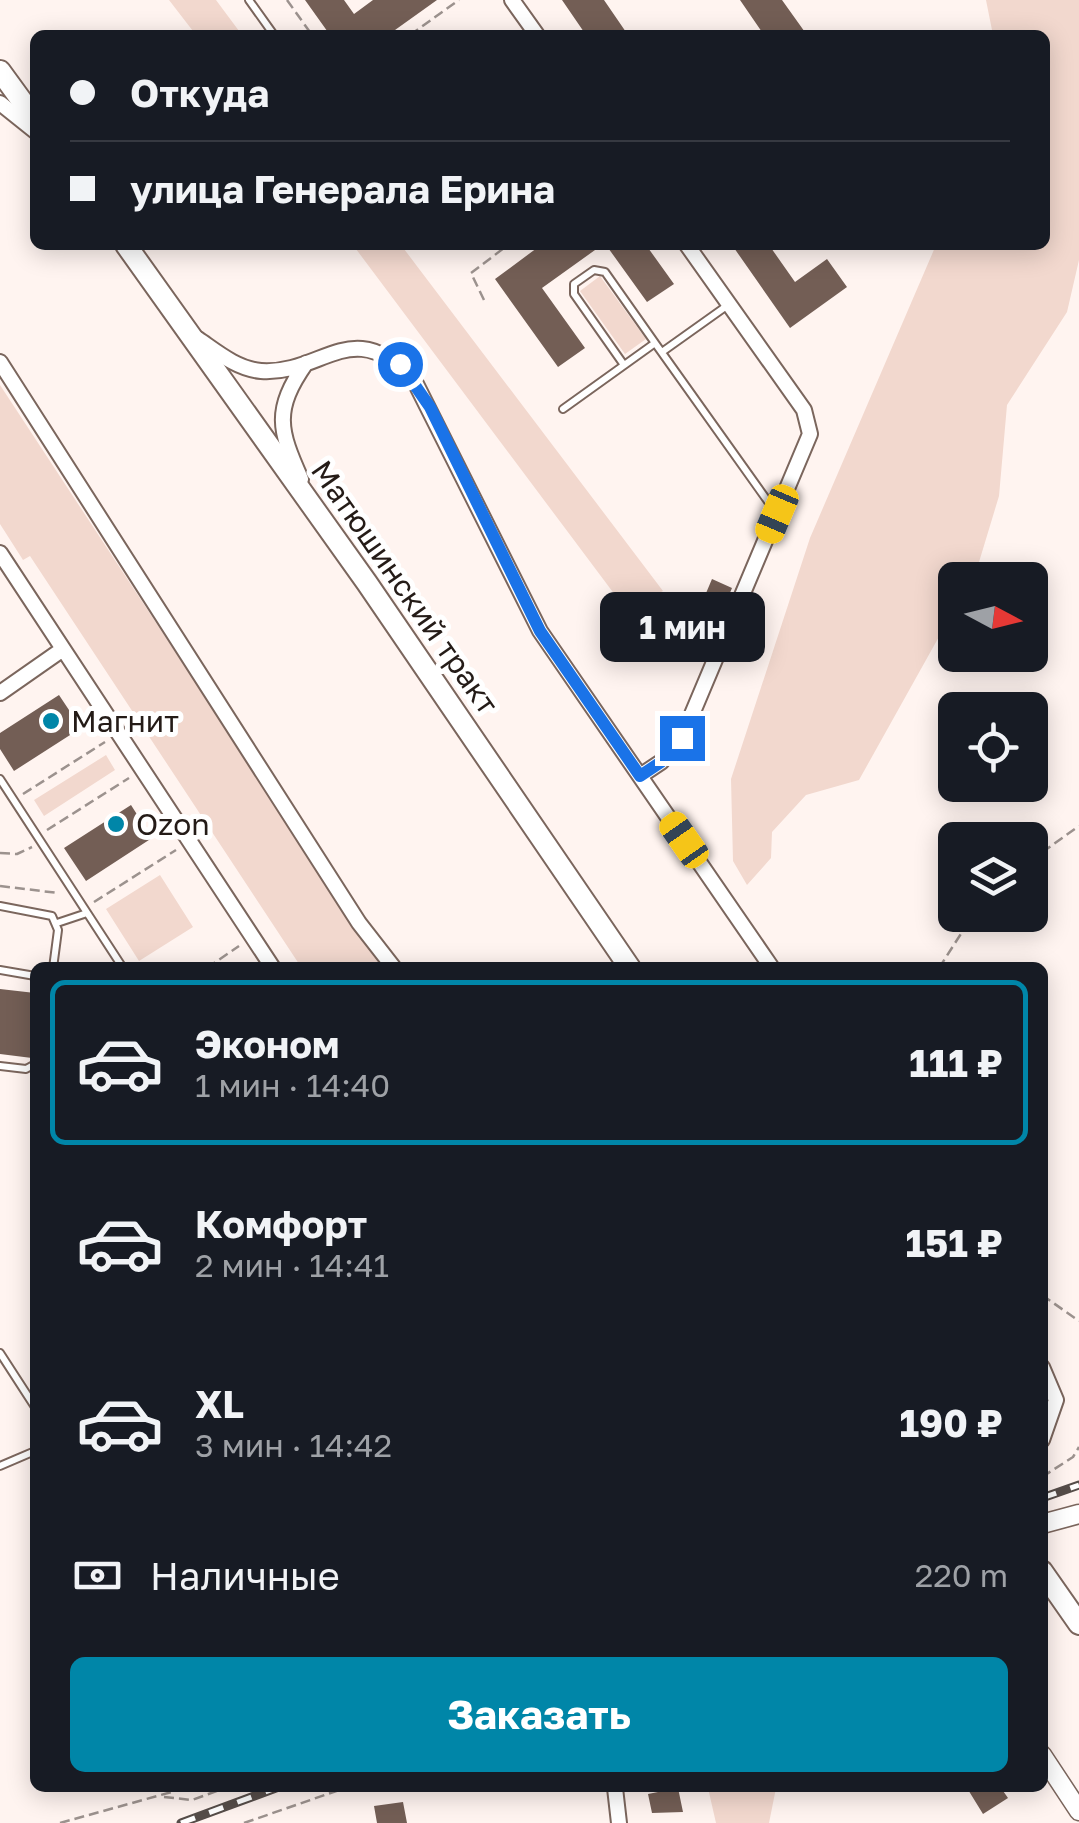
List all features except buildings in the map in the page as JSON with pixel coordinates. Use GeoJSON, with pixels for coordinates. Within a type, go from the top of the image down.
{"type":"FeatureCollection","features":[{"type":"Feature","properties":{"kind":"main road"},"geometry":{"type":"LineString","coordinates":[[0,71],[30,111]]}},
{"type":"Feature","properties":{"kind":"main road","name":"Матюшинский тракт"},"geometry":{"type":"LineString","coordinates":[[130,250],[316,512],[626,962]]}},
{"type":"Feature","properties":{"kind":"main road"},"geometry":{"type":"LineString","coordinates":[[1048,1580],[1079,1624]]}},
{"type":"Feature","properties":{"kind":"street"},"geometry":{"type":"LineString","coordinates":[[512,0],[533,30]]}},
{"type":"Feature","properties":{"kind":"street"},"geometry":{"type":"LineString","coordinates":[[0,103],[30,127]]}},
{"type":"Feature","properties":{"kind":"street"},"geometry":{"type":"LineString","coordinates":[[640,776],[661,762],[682,738],[808,441],[809,421],[690,250]]}},
{"type":"Feature","properties":{"kind":"street"},"geometry":{"type":"LineString","coordinates":[[190,333],[245,368],[274,371],[335,350],[370,351],[400,364],[414,380],[540,631],[768,962]]}},
{"type":"Feature","properties":{"kind":"street"},"geometry":{"type":"LineString","coordinates":[[0,362],[359,923],[389,962]]}},
{"type":"Feature","properties":{"kind":"street"},"geometry":{"type":"LineString","coordinates":[[306,363],[284,396],[282,426],[316,512]]}},
{"type":"Feature","properties":{"kind":"street"},"geometry":{"type":"LineString","coordinates":[[0,553],[269,962]]}},
{"type":"Feature","properties":{"kind":"street"},"geometry":{"type":"LineString","coordinates":[[0,693],[63,649]]}},
{"type":"Feature","properties":{"kind":"street"},"geometry":{"type":"LineString","coordinates":[[1048,1381],[1056,1400],[1048,1423]]}},
{"type":"Feature","properties":{"kind":"street"},"geometry":{"type":"LineString","coordinates":[[1048,1522],[1079,1514]]}},
{"type":"Feature","properties":{"kind":"street"},"geometry":{"type":"LineString","coordinates":[[1048,1764],[1079,1811]]}},
{"type":"Feature","properties":{"kind":"street"},"geometry":{"type":"LineString","coordinates":[[615,1792],[619,1823]]}},
{"type":"Feature","properties":{"kind":"lane"},"geometry":{"type":"LineString","coordinates":[[249,0],[270,30]]}},
{"type":"Feature","properties":{"kind":"lane"},"geometry":{"type":"LineString","coordinates":[[624,365],[574,294],[574,284],[594,270],[604,272],[777,514]]}},
{"type":"Feature","properties":{"kind":"lane"},"geometry":{"type":"LineString","coordinates":[[662,352],[729,304]]}},
{"type":"Feature","properties":{"kind":"lane"},"geometry":{"type":"LineString","coordinates":[[563,410],[655,343]]}},
{"type":"Feature","properties":{"kind":"lane"},"geometry":{"type":"LineString","coordinates":[[0,779],[119,962]]}},
{"type":"Feature","properties":{"kind":"lane"},"geometry":{"type":"LineString","coordinates":[[0,906],[43,911],[57,923]]}},
{"type":"Feature","properties":{"kind":"lane"},"geometry":{"type":"LineString","coordinates":[[57,923],[86,910]]}},
{"type":"Feature","properties":{"kind":"lane"},"geometry":{"type":"LineString","coordinates":[[54,962],[57,923]]}},
{"type":"Feature","properties":{"kind":"lane"},"geometry":{"type":"LineString","coordinates":[[0,970],[30,975]]}},
{"type":"Feature","properties":{"kind":"lane"},"geometry":{"type":"LineString","coordinates":[[0,1066],[30,1067]]}},
{"type":"Feature","properties":{"kind":"lane"},"geometry":{"type":"LineString","coordinates":[[0,1353],[30,1398]]}},
{"type":"Feature","properties":{"kind":"lane"},"geometry":{"type":"LineString","coordinates":[[0,1466],[30,1453]]}},
{"type":"Feature","properties":{"kind":"path"},"geometry":{"type":"LineString","coordinates":[[287,0],[308,30]]}},
{"type":"Feature","properties":{"kind":"path"},"geometry":{"type":"LineString","coordinates":[[417,30],[459,0]]}},
{"type":"Feature","properties":{"kind":"path"},"geometry":{"type":"LineString","coordinates":[[484,300],[471,273],[501,250]]}},
{"type":"Feature","properties":{"kind":"path"},"geometry":{"type":"LineString","coordinates":[[14,800],[119,734]]}},
{"type":"Feature","properties":{"kind":"path"},"geometry":{"type":"LineString","coordinates":[[0,853],[20,854],[142,770]]}},
{"type":"Feature","properties":{"kind":"path"},"geometry":{"type":"LineString","coordinates":[[1048,849],[1079,826]]}},
{"type":"Feature","properties":{"kind":"path"},"geometry":{"type":"LineString","coordinates":[[86,910],[190,841]]}},
{"type":"Feature","properties":{"kind":"path"},"geometry":{"type":"LineString","coordinates":[[0,886],[76,895]]}},
{"type":"Feature","properties":{"kind":"path"},"geometry":{"type":"LineString","coordinates":[[943,962],[962,932]]}},
{"type":"Feature","properties":{"kind":"path"},"geometry":{"type":"LineString","coordinates":[[216,962],[252,937]]}},
{"type":"Feature","properties":{"kind":"path"},"geometry":{"type":"LineString","coordinates":[[1048,1299],[1079,1321]]}},
{"type":"Feature","properties":{"kind":"path"},"geometry":{"type":"LineString","coordinates":[[1048,1473],[1073,1457],[1079,1446]]}},
{"type":"Feature","properties":{"kind":"path"},"geometry":{"type":"LineString","coordinates":[[60,1823],[174,1792]]}},
{"type":"Feature","properties":{"kind":"path"},"geometry":{"type":"LineString","coordinates":[[162,1796],[192,1800],[214,1792]]}},
{"type":"Feature","properties":{"kind":"path"},"geometry":{"type":"LineString","coordinates":[[244,1823],[333,1792]]}},
{"type":"Feature","properties":{"kind":"shaded area"},"geometry":{"type":"Polygon","coordinates":[[[169,0],[216,0],[238,30],[192,30],[169,0]]]}},
{"type":"Feature","properties":{"kind":"shaded area"},"geometry":{"type":"Polygon","coordinates":[[[986,0],[1079,0],[1079,260],[1067,312],[1007,405],[999,496],[979,562],[938,562],[938,638],[859,780],[806,795],[772,832],[771,858],[747,885],[733,861],[731,779],[810,538],[934,250],[1050,250],[1050,30],[992,30],[986,0]]]}},
{"type":"Feature","properties":{"kind":"shaded area"},"geometry":{"type":"Polygon","coordinates":[[[357,250],[405,250],[663,591],[627,611],[357,250]]]}},
{"type":"Feature","properties":{"kind":"shaded area"},"geometry":{"type":"Polygon","coordinates":[[[600,276],[646,339],[625,354],[580,291],[600,276]]]}},
{"type":"Feature","properties":{"kind":"shaded area"},"geometry":{"type":"Polygon","coordinates":[[[0,385],[379,962],[298,962],[30,556],[23,560],[0,524],[0,385]]]}},
{"type":"Feature","properties":{"kind":"shaded area"},"geometry":{"type":"Polygon","coordinates":[[[106,755],[115,770],[44,816],[34,800],[106,755]]]}},
{"type":"Feature","properties":{"kind":"shaded area"},"geometry":{"type":"Polygon","coordinates":[[[160,875],[193,927],[139,961],[106,909],[160,875]]]}},
{"type":"Feature","properties":{"kind":"shaded area"},"geometry":{"type":"Polygon","coordinates":[[[709,1792],[775,1792],[769,1823],[716,1823],[709,1792]]]}},
{"type":"Feature","properties":{"kind":"railway"},"geometry":{"type":"LineString","coordinates":[[1048,1496],[1079,1485]]}},
{"type":"Feature","properties":{"kind":"railway"},"geometry":{"type":"LineString","coordinates":[[181,1823],[265,1792]]}},
{"type":"Feature","properties":{"kind":"place","name":"Магнит"},"geometry":{"type":"Point","coordinates":[51,721]}},
{"type":"Feature","properties":{"kind":"place","name":"Ozon"},"geometry":{"type":"Point","coordinates":[116,824]}},
{"type":"Feature","properties":{"kind":"route"},"geometry":{"type":"LineString","coordinates":[[400,364],[430,407],[540,631],[640,776],[661,762],[682,738]]}}]}
